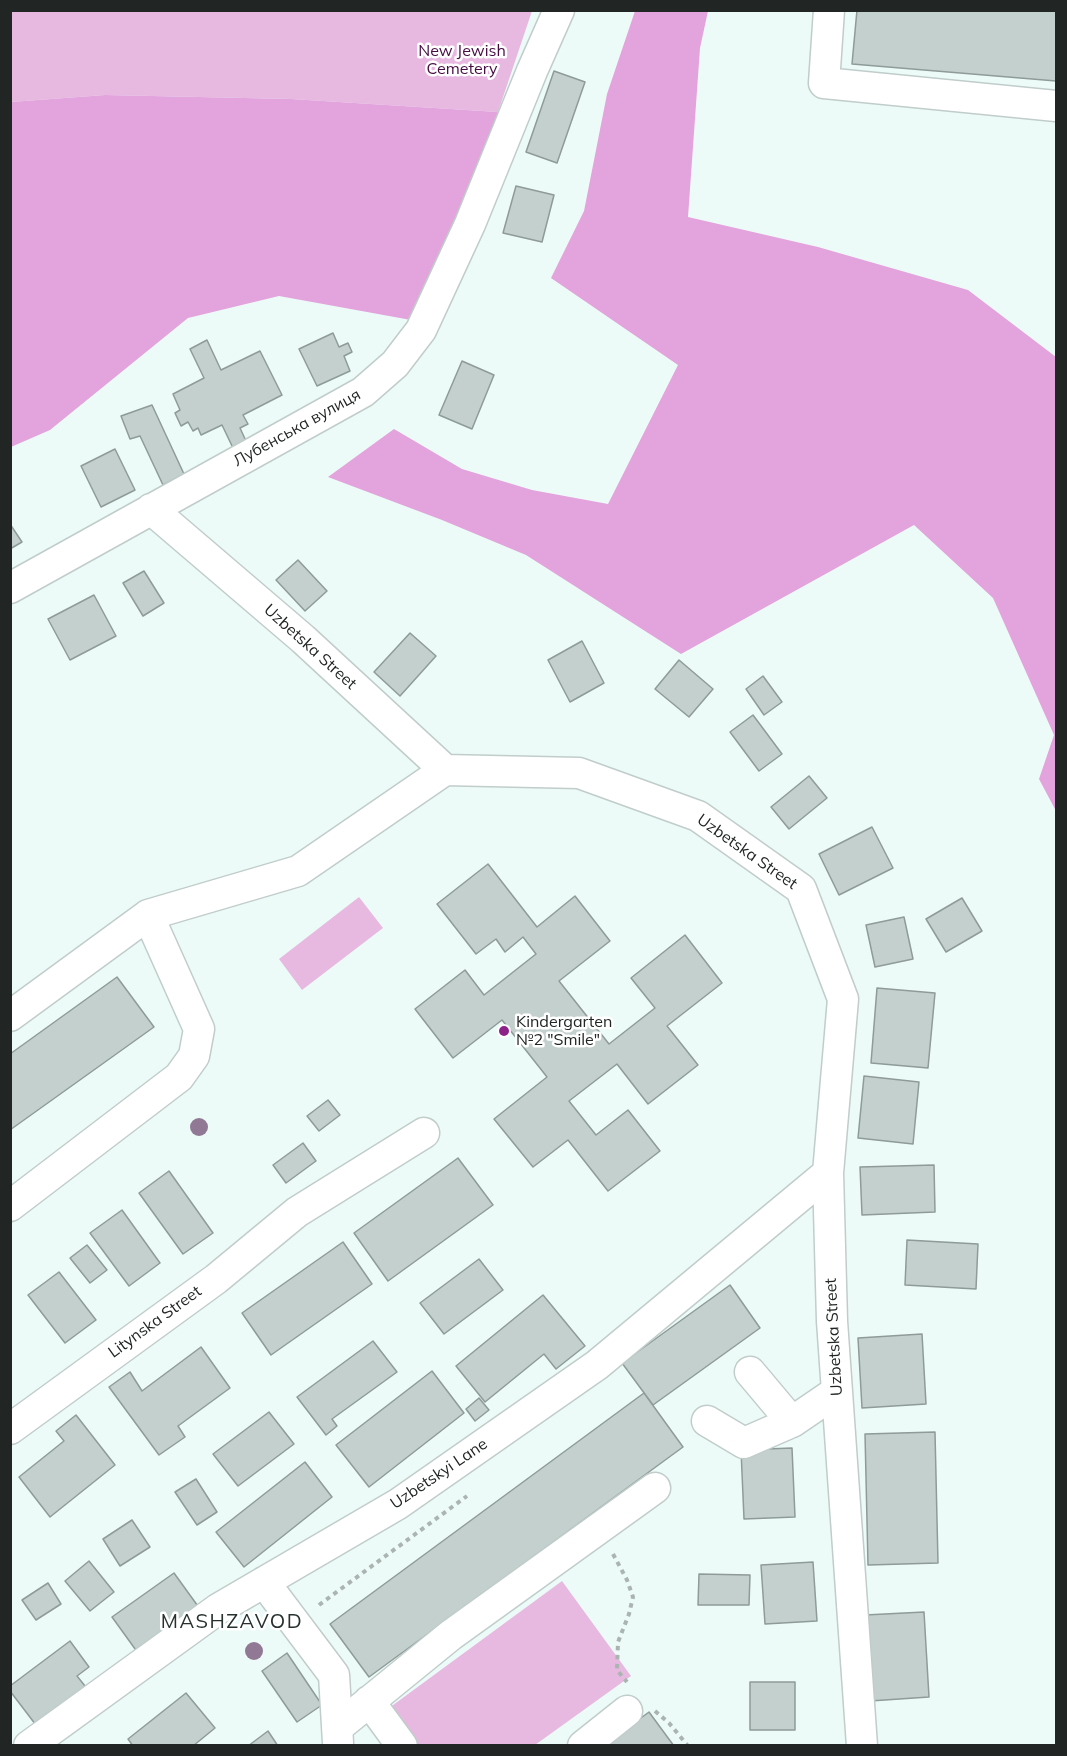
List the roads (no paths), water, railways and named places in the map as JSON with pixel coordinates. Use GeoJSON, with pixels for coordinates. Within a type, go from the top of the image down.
{"type":"FeatureCollection","features":[{"type":"Feature","properties":{"kind":"street","name":"Лубенська вулиця"},"geometry":{"type":"LineString","coordinates":[[10,588],[363,392],[395,364],[421,330],[470,224],[527,82],[559,10]]}},
{"type":"Feature","properties":{"kind":"street"},"geometry":{"type":"LineString","coordinates":[[829,10],[824,83],[1056,106]]}},
{"type":"Feature","properties":{"kind":"street","name":"Uzbetska Street"},"geometry":{"type":"LineString","coordinates":[[151,509],[303,639],[445,770],[579,773],[698,816],[801,889],[843,999],[828,1173],[836,1392],[862,1746]]}},
{"type":"Feature","properties":{"kind":"street"},"geometry":{"type":"LineString","coordinates":[[10,1016],[148,915],[298,871],[445,770]]}},
{"type":"Feature","properties":{"kind":"street"},"geometry":{"type":"LineString","coordinates":[[10,1206],[179,1077],[194,1056],[199,1029],[148,915]]}},
{"type":"Feature","properties":{"kind":"street","name":"Litynska Street"},"geometry":{"type":"LineString","coordinates":[[10,1429],[216,1279],[297,1212],[424,1133]]}},
{"type":"Feature","properties":{"kind":"street","name":"Uzbetskyi Lane"},"geometry":{"type":"LineString","coordinates":[[29,1746],[218,1609],[398,1504],[597,1365],[828,1173]]}},
{"type":"Feature","properties":{"kind":"street"},"geometry":{"type":"LineString","coordinates":[[750,1372],[792,1422]]}},
{"type":"Feature","properties":{"kind":"street"},"geometry":{"type":"LineString","coordinates":[[707,1421],[744,1443],[792,1422],[836,1392]]}},
{"type":"Feature","properties":{"kind":"street"},"geometry":{"type":"LineString","coordinates":[[338,1736],[369,1701],[451,1635],[655,1488]]}},
{"type":"Feature","properties":{"kind":"street"},"geometry":{"type":"LineString","coordinates":[[264,1582],[334,1675],[338,1736]]}},
{"type":"Feature","properties":{"kind":"street"},"geometry":{"type":"LineString","coordinates":[[369,1701],[402,1746]]}},
{"type":"Feature","properties":{"kind":"street"},"geometry":{"type":"LineString","coordinates":[[583,1746],[635,1701]]}},
{"type":"Feature","properties":{"kind":"place","name":"Kindergarten №2 \"Smile\""},"geometry":{"type":"Point","coordinates":[504,1031]}},
{"type":"Feature","properties":{"kind":"district","name":"MASHZAVOD"},"geometry":{"type":"Point","coordinates":[232,1622]}},
{"type":"Feature","properties":{"kind":"park label","name":"New Jewish Cemetery"},"geometry":{"type":"Point","coordinates":[462,60]}}]}
